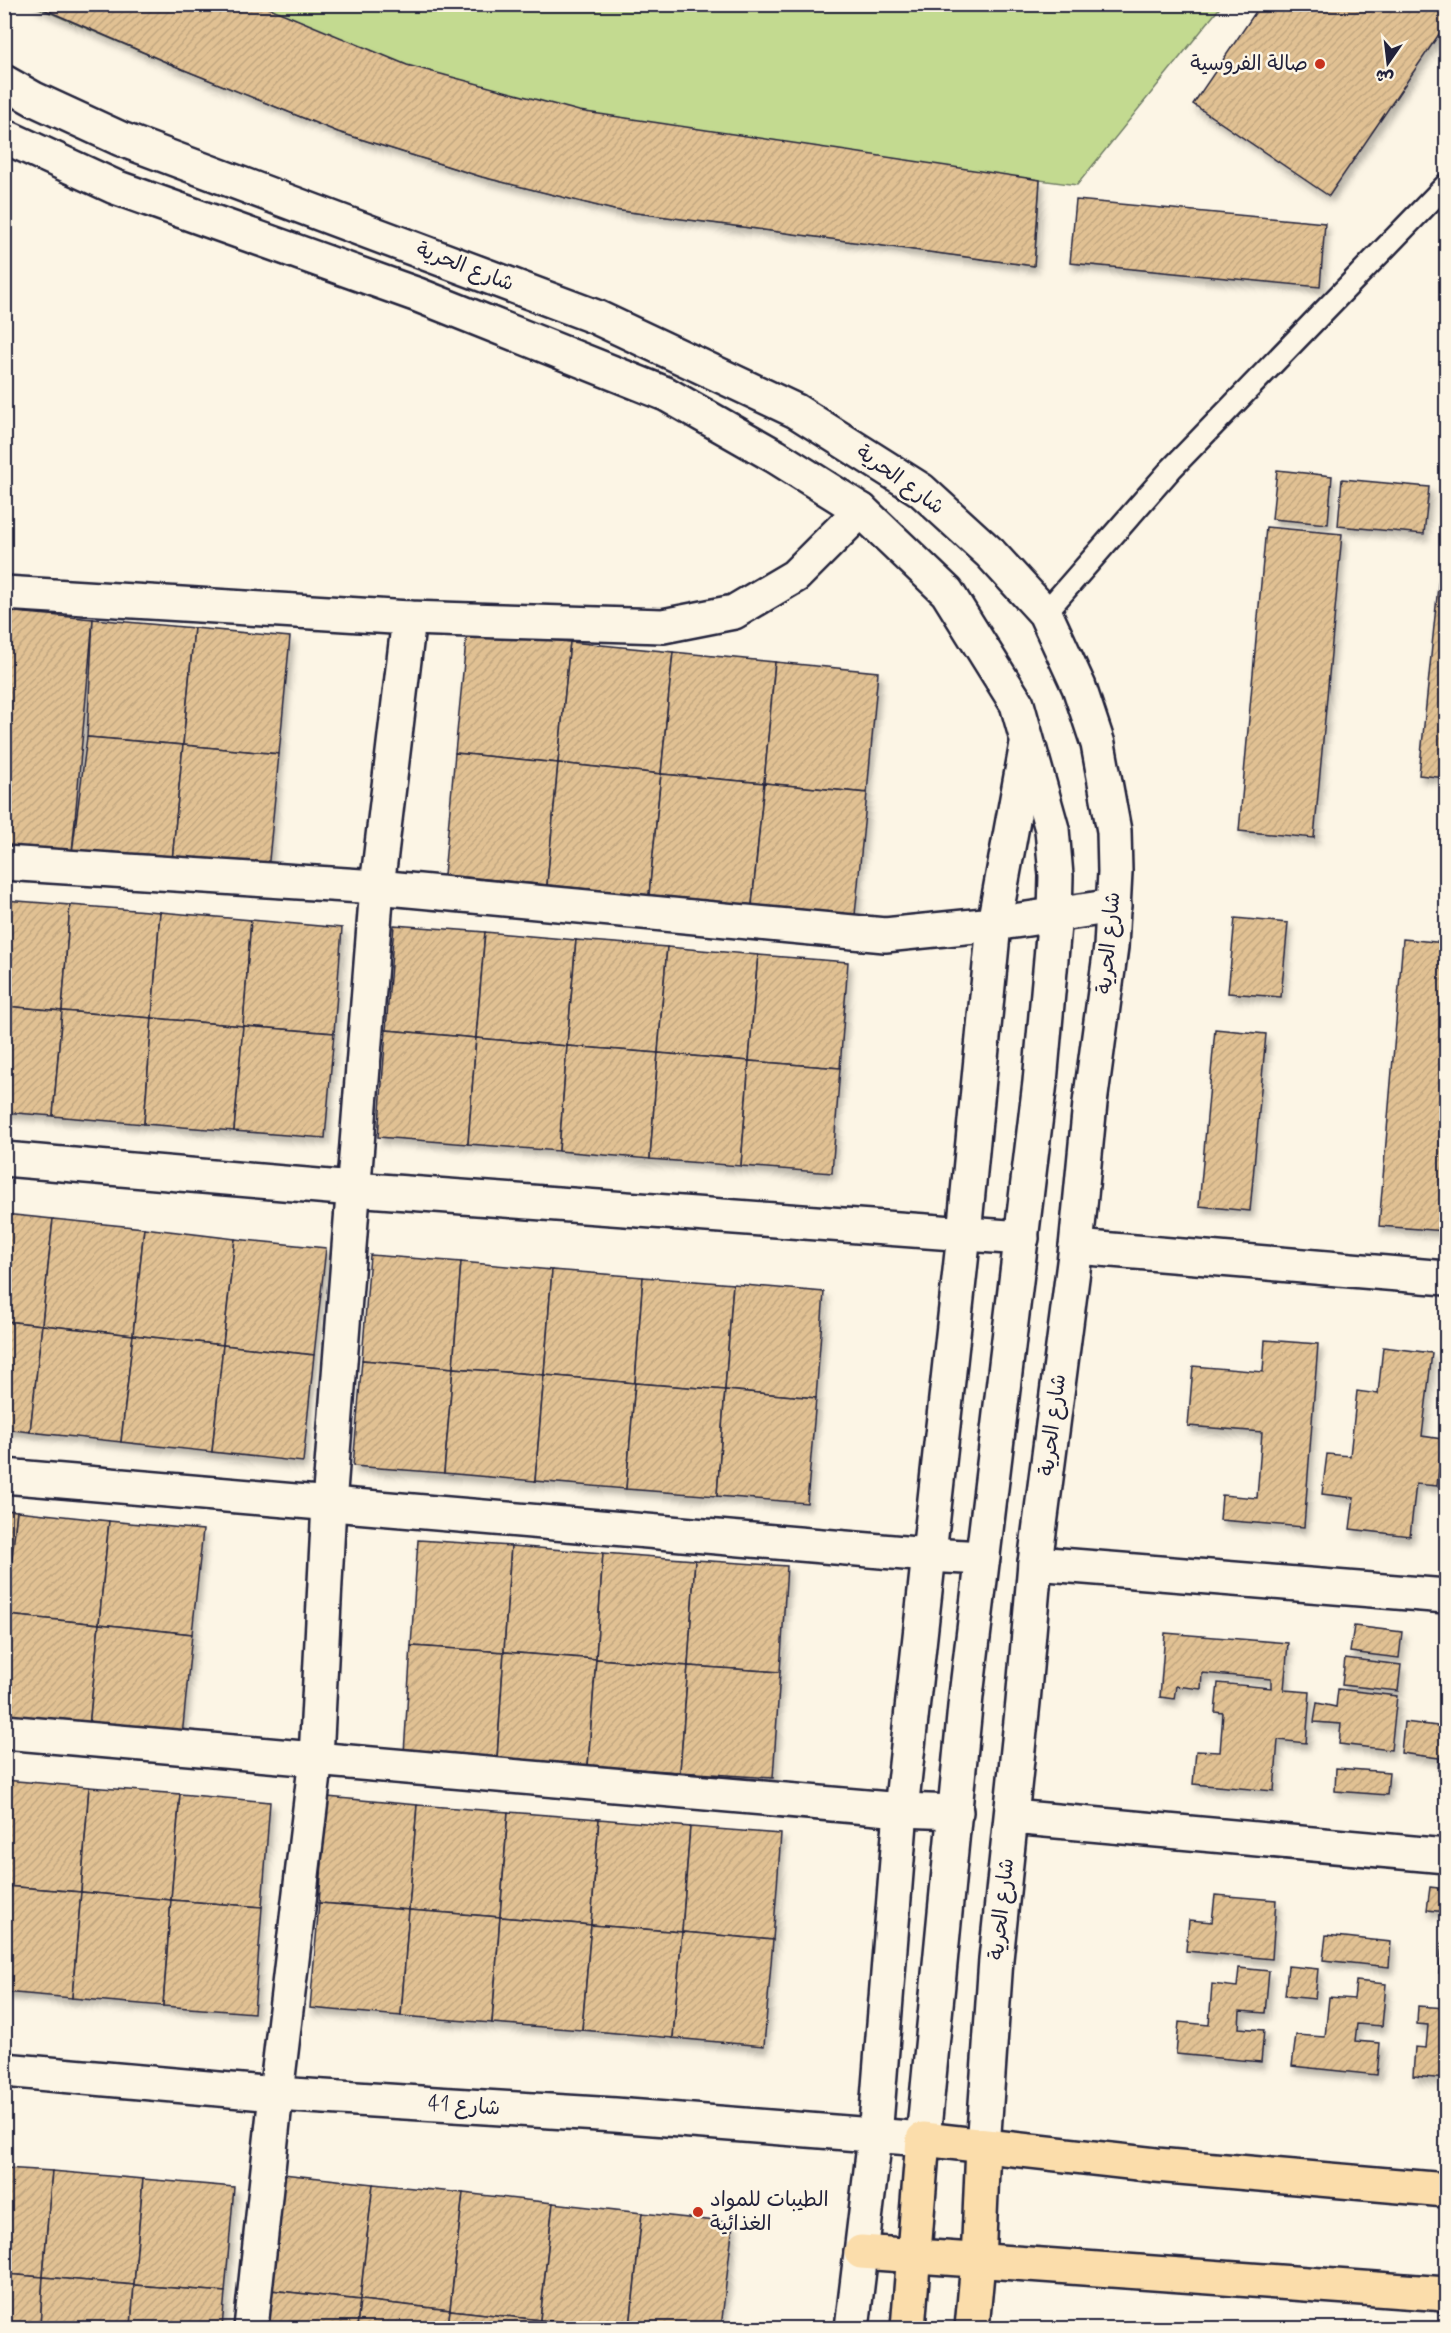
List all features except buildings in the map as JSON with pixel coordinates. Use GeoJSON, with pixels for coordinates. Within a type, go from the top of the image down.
{"type":"FeatureCollection","features":[{"type":"Feature","properties":{"kind":"main road"},"geometry":{"type":"LineString","coordinates":[[923,2139],[1156,2165],[1446,2190]]}},
{"type":"Feature","properties":{"kind":"main road","name":"شارع الحرية"},"geometry":{"type":"LineString","coordinates":[[908,2328],[923,2139]]}},
{"type":"Feature","properties":{"kind":"main road","name":"شارع الحرية"},"geometry":{"type":"LineString","coordinates":[[972,2328],[978,2262],[983,2147]]}},
{"type":"Feature","properties":{"kind":"main road"},"geometry":{"type":"LineString","coordinates":[[861,2252],[1446,2294]]}},
{"type":"Feature","properties":{"kind":"street","name":"شارع الحرية"},"geometry":{"type":"LineString","coordinates":[[4,82],[33,99],[121,139],[596,316],[796,411],[921,490],[990,553],[1045,613],[1079,687],[1098,744],[1114,831],[1114,906],[1111,947],[1090,1103],[1076,1247],[1035,1563],[1012,1817],[996,1959],[983,2147]]}},
{"type":"Feature","properties":{"kind":"street","name":"شارع الحرية"},"geometry":{"type":"LineString","coordinates":[[4,136],[115,187],[418,295],[666,394],[775,456],[861,510],[946,592],[1017,704],[1052,829],[1056,876],[1055,914],[1040,1082],[966,1696],[923,2139]]}},
{"type":"Feature","properties":{"kind":"street"},"geometry":{"type":"LineString","coordinates":[[4,593],[410,618],[663,626],[734,612],[795,576],[861,510]]}},
{"type":"Feature","properties":{"kind":"street"},"geometry":{"type":"LineString","coordinates":[[251,2328],[316,1758],[329,1504],[376,887],[410,618]]}},
{"type":"Feature","properties":{"kind":"street"},"geometry":{"type":"LineString","coordinates":[[852,2328],[875,2137],[901,1810],[964,1234],[994,924],[1028,739]]}},
{"type":"Feature","properties":{"kind":"street"},"geometry":{"type":"LineString","coordinates":[[4,863],[376,887],[885,935],[994,924],[1114,906]]}},
{"type":"Feature","properties":{"kind":"street"},"geometry":{"type":"LineString","coordinates":[[4,1158],[352,1189],[1022,1238]]}},
{"type":"Feature","properties":{"kind":"street"},"geometry":{"type":"LineString","coordinates":[[1076,1247],[1446,1278]]}},
{"type":"Feature","properties":{"kind":"street"},"geometry":{"type":"LineString","coordinates":[[4,1476],[983,1558]]}},
{"type":"Feature","properties":{"kind":"street"},"geometry":{"type":"LineString","coordinates":[[1035,1563],[1446,1596]]}},
{"type":"Feature","properties":{"kind":"street"},"geometry":{"type":"LineString","coordinates":[[4,1732],[901,1810],[956,1812]]}},
{"type":"Feature","properties":{"kind":"street"},"geometry":{"type":"LineString","coordinates":[[1012,1817],[1446,1856]]}},
{"type":"Feature","properties":{"kind":"street","name":"شارع 41"},"geometry":{"type":"LineString","coordinates":[[4,2070],[276,2094],[615,2115],[923,2139]]}},
{"type":"Feature","properties":{"kind":"lane"},"geometry":{"type":"LineString","coordinates":[[1045,613],[1171,470],[1446,185]]}},
{"type":"Feature","properties":{"kind":"green space"},"geometry":{"type":"Polygon","coordinates":[[[32,5],[1222,5],[1077,185],[1040,180],[1034,266],[615,210],[482,177],[338,132],[32,5]]]}},
{"type":"Feature","properties":{"kind":"place","name":"صالة الفروسية"},"geometry":{"type":"Point","coordinates":[1320,64]}},
{"type":"Feature","properties":{"kind":"place","name":"الطيبات للمواد الغذائية"},"geometry":{"type":"Point","coordinates":[698,2212]}}]}
